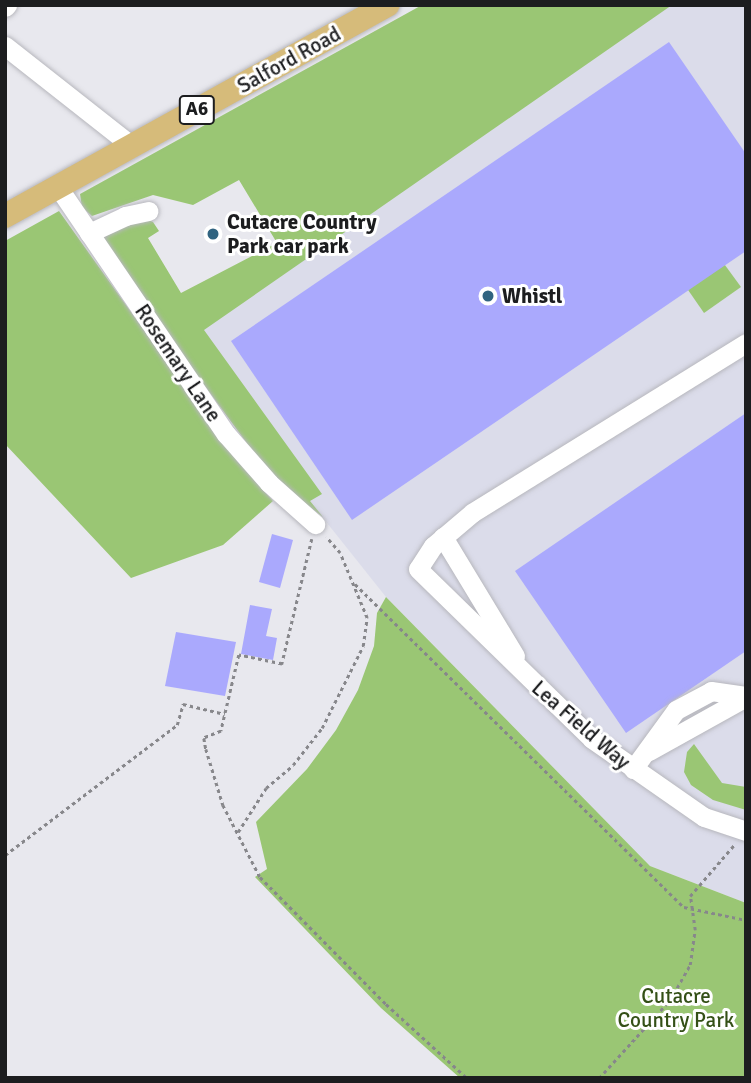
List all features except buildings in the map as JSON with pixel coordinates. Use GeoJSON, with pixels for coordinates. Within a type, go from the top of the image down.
{"type":"FeatureCollection","features":[{"type":"Feature","properties":{"kind":"main road","name":"Salford Road"},"geometry":{"type":"LineString","coordinates":[[5,216],[388,5]]}},
{"type":"Feature","properties":{"kind":"lane"},"geometry":{"type":"LineString","coordinates":[[5,46],[132,146]]}},
{"type":"Feature","properties":{"kind":"lane","name":"Rosemary Lane"},"geometry":{"type":"LineString","coordinates":[[58,187],[226,434],[269,483],[315,524]]}},
{"type":"Feature","properties":{"kind":"lane"},"geometry":{"type":"LineString","coordinates":[[89,233],[125,216],[148,211]]}},
{"type":"Feature","properties":{"kind":"lane"},"geometry":{"type":"LineString","coordinates":[[532,683],[443,537],[518,482],[746,344]]}},
{"type":"Feature","properties":{"kind":"lane","name":"Lea Field Way"},"geometry":{"type":"LineString","coordinates":[[443,537],[418,569],[436,589],[532,683],[638,762],[704,817],[743,831]]}},
{"type":"Feature","properties":{"kind":"lane"},"geometry":{"type":"LineString","coordinates":[[638,762],[676,710],[711,691],[746,697]]}},
{"type":"Feature","properties":{"kind":"path"},"geometry":{"type":"LineString","coordinates":[[238,832],[266,788],[293,765],[322,728],[346,685],[363,646],[367,618],[355,584],[340,553],[315,524]]}},
{"type":"Feature","properties":{"kind":"path"},"geometry":{"type":"LineString","coordinates":[[315,524],[282,664],[239,655],[221,731],[204,738],[223,805],[260,877],[386,1004],[467,1078]]}},
{"type":"Feature","properties":{"kind":"path"},"geometry":{"type":"LineString","coordinates":[[355,584],[692,911],[721,912],[746,920]]}},
{"type":"Feature","properties":{"kind":"path"},"geometry":{"type":"LineString","coordinates":[[5,855],[177,725],[183,704],[225,714]]}},
{"type":"Feature","properties":{"kind":"path"},"geometry":{"type":"LineString","coordinates":[[599,1078],[670,1000],[690,965],[694,888],[730,855],[743,831]]}},
{"type":"Feature","properties":{"kind":"shaded area"},"geometry":{"type":"Polygon","coordinates":[[[620,5],[746,5],[746,903],[650,866],[386,597],[191,352],[186,319],[620,5]]]}},
{"type":"Feature","properties":{"kind":"green space"},"geometry":{"type":"Polygon","coordinates":[[[422,5],[672,5],[204,330],[322,494],[310,501],[323,517],[274,480],[99,242],[103,230],[146,219],[153,222],[159,231],[148,238],[181,293],[277,243],[239,180],[193,205],[153,195],[92,216],[82,207],[80,194],[422,5]]]}},
{"type":"Feature","properties":{"kind":"green space"},"geometry":{"type":"Polygon","coordinates":[[[59,211],[237,461],[273,501],[223,545],[131,578],[5,444],[5,241],[59,211]]]}},
{"type":"Feature","properties":{"kind":"green space"},"geometry":{"type":"Polygon","coordinates":[[[722,261],[741,287],[704,313],[686,287],[722,261]]]}},
{"type":"Feature","properties":{"kind":"green space","name":"Cutacre Country Park"},"geometry":{"type":"Polygon","coordinates":[[[386,597],[650,866],[746,903],[746,1078],[460,1078],[381,1008],[255,877],[267,869],[256,822],[307,769],[336,730],[358,690],[374,646],[377,613],[386,597]]]}},
{"type":"Feature","properties":{"kind":"green space"},"geometry":{"type":"Polygon","coordinates":[[[694,744],[722,783],[746,787],[746,810],[713,800],[691,785],[684,772],[687,752],[694,744]]]}},
{"type":"Feature","properties":{"kind":"place","name":"Cutacre Country Park car park"},"geometry":{"type":"Point","coordinates":[213,234]}},
{"type":"Feature","properties":{"kind":"place","name":"Whistl"},"geometry":{"type":"Point","coordinates":[488,296]}}]}
